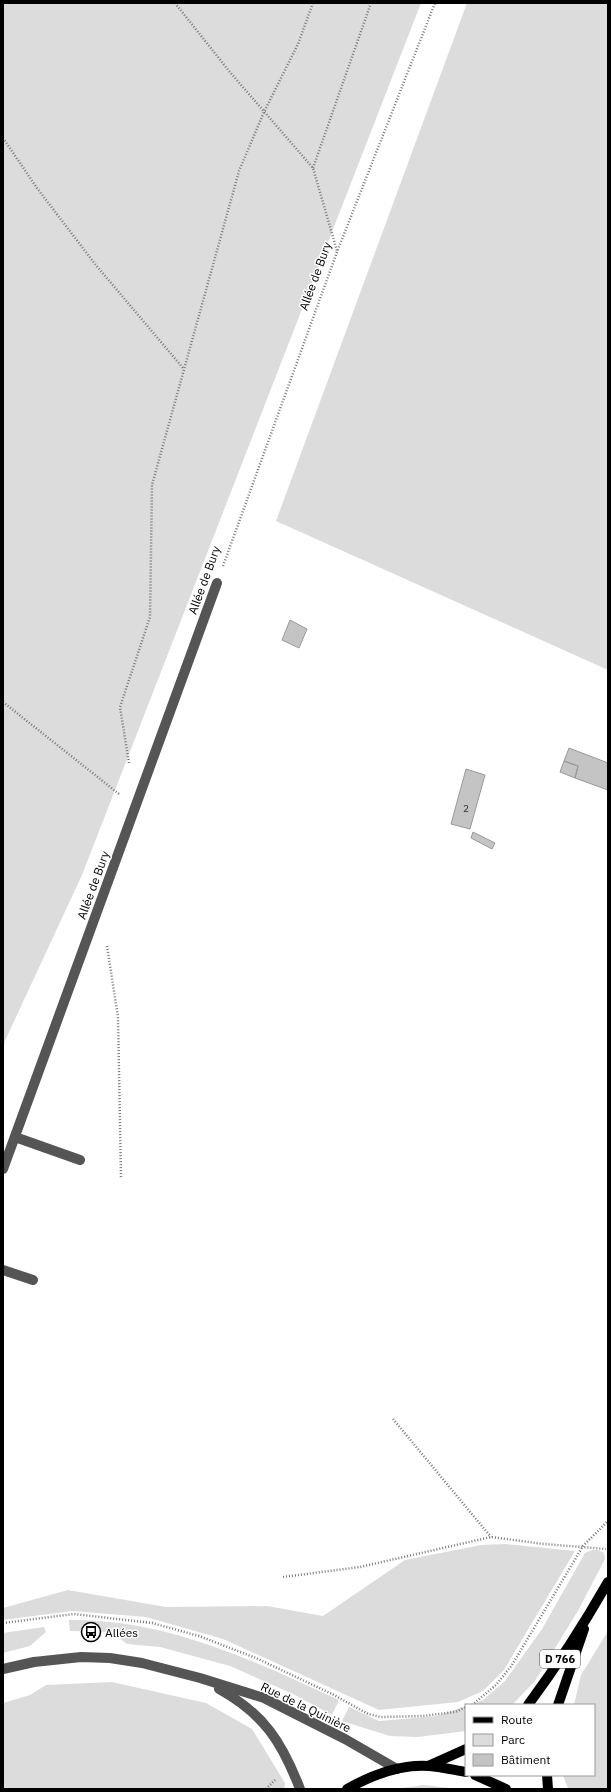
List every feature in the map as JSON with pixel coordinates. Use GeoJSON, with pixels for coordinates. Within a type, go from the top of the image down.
{"type":"FeatureCollection","features":[{"type":"Feature","properties":{"kind":"main road","name":"D 766"},"geometry":{"type":"LineString","coordinates":[[529,1704],[546,1680],[608,1582]]}},
{"type":"Feature","properties":{"kind":"main road","name":"D 766"},"geometry":{"type":"LineString","coordinates":[[558,1704],[590,1612]]}},
{"type":"Feature","properties":{"kind":"main road"},"geometry":{"type":"LineString","coordinates":[[428,1766],[465,1749]]}},
{"type":"Feature","properties":{"kind":"main road"},"geometry":{"type":"LineString","coordinates":[[347,1789],[366,1779],[397,1769],[428,1766],[465,1772]]}},
{"type":"Feature","properties":{"kind":"main road"},"geometry":{"type":"LineString","coordinates":[[477,1776],[506,1789]]}},
{"type":"Feature","properties":{"kind":"main road"},"geometry":{"type":"LineString","coordinates":[[547,1776],[548,1789]]}},
{"type":"Feature","properties":{"kind":"street","name":"Allée de Bury"},"geometry":{"type":"LineString","coordinates":[[3,1169],[217,583]]}},
{"type":"Feature","properties":{"kind":"street"},"geometry":{"type":"LineString","coordinates":[[15,1137],[80,1160]]}},
{"type":"Feature","properties":{"kind":"street"},"geometry":{"type":"LineString","coordinates":[[3,1270],[33,1280]]}},
{"type":"Feature","properties":{"kind":"street","name":"Rue de la Quinière"},"geometry":{"type":"LineString","coordinates":[[3,1669],[34,1662],[81,1657],[110,1658],[142,1662],[264,1698],[345,1739],[397,1769]]}},
{"type":"Feature","properties":{"kind":"street","name":"Rue de la Quinière"},"geometry":{"type":"LineString","coordinates":[[200,1678],[236,1698],[263,1721],[279,1742],[291,1765],[300,1789]]}},
{"type":"Feature","properties":{"kind":"path"},"geometry":{"type":"LineString","coordinates":[[175,3],[228,71],[313,168],[337,252]]}},
{"type":"Feature","properties":{"kind":"path"},"geometry":{"type":"LineString","coordinates":[[130,768],[120,706],[150,617],[152,485],[183,368],[239,171],[264,112],[298,44],[313,3]]}},
{"type":"Feature","properties":{"kind":"path"},"geometry":{"type":"LineString","coordinates":[[313,168],[371,3]]}},
{"type":"Feature","properties":{"kind":"path","name":"Allée de Bury"},"geometry":{"type":"LineString","coordinates":[[217,583],[337,252],[435,3]]}},
{"type":"Feature","properties":{"kind":"path"},"geometry":{"type":"LineString","coordinates":[[3,138],[37,188],[95,264],[183,368]]}},
{"type":"Feature","properties":{"kind":"path"},"geometry":{"type":"LineString","coordinates":[[3,702],[136,807]]}},
{"type":"Feature","properties":{"kind":"path"},"geometry":{"type":"LineString","coordinates":[[106,941],[118,1017],[121,1178]]}},
{"type":"Feature","properties":{"kind":"path"},"geometry":{"type":"LineString","coordinates":[[393,1419],[491,1537]]}},
{"type":"Feature","properties":{"kind":"path"},"geometry":{"type":"LineString","coordinates":[[473,1704],[496,1685],[512,1665],[583,1546],[608,1521]]}},
{"type":"Feature","properties":{"kind":"path"},"geometry":{"type":"LineString","coordinates":[[283,1577],[360,1567],[491,1537],[544,1544],[606,1549]]}},
{"type":"Feature","properties":{"kind":"path"},"geometry":{"type":"LineString","coordinates":[[3,1623],[74,1614],[152,1623],[199,1636],[256,1658],[332,1694],[368,1714],[381,1717],[423,1716],[455,1712],[465,1707]]}},
{"type":"Feature","properties":{"kind":"green space"},"geometry":{"type":"Polygon","coordinates":[[[3,3],[421,3],[82,875],[3,1045],[3,3]]]}},
{"type":"Feature","properties":{"kind":"green space"},"geometry":{"type":"Polygon","coordinates":[[[467,3],[608,3],[608,670],[276,521],[467,3]]]}},
{"type":"Feature","properties":{"kind":"green space"},"geometry":{"type":"Polygon","coordinates":[[[506,1544],[575,1551],[504,1670],[483,1691],[458,1702],[379,1710],[223,1639],[146,1617],[72,1611],[3,1620],[3,1608],[68,1590],[166,1607],[267,1606],[323,1616],[405,1560],[481,1545],[506,1544]]]}},
{"type":"Feature","properties":{"kind":"green space"},"geometry":{"type":"Polygon","coordinates":[[[592,1550],[598,1550],[604,1553],[605,1559],[579,1609],[535,1681],[513,1704],[472,1704],[483,1700],[505,1681],[542,1629],[585,1553],[592,1550]]]}},
{"type":"Feature","properties":{"kind":"green space"},"geometry":{"type":"Polygon","coordinates":[[[69,1620],[140,1626],[175,1634],[274,1670],[339,1700],[332,1715],[293,1694],[230,1666],[160,1647],[127,1644],[111,1632],[70,1631],[69,1620]]]}},
{"type":"Feature","properties":{"kind":"green space"},"geometry":{"type":"Polygon","coordinates":[[[44,1627],[46,1632],[30,1646],[3,1653],[3,1633],[44,1627]]]}},
{"type":"Feature","properties":{"kind":"green space"},"geometry":{"type":"Polygon","coordinates":[[[608,1631],[608,1789],[568,1789],[563,1776],[595,1776],[595,1704],[574,1704],[581,1675],[608,1631]]]}},
{"type":"Feature","properties":{"kind":"green space"},"geometry":{"type":"Polygon","coordinates":[[[112,1682],[206,1703],[252,1729],[285,1783],[284,1789],[3,1789],[3,1703],[30,1695],[46,1685],[112,1682]]]}},
{"type":"Feature","properties":{"kind":"green space"},"geometry":{"type":"Polygon","coordinates":[[[465,1706],[465,1731],[418,1737],[390,1736],[342,1721],[349,1707],[379,1721],[437,1716],[465,1706]]]}},
{"type":"Feature","properties":{"kind":"green space"},"geometry":{"type":"Polygon","coordinates":[[[424,1785],[458,1789],[396,1789],[424,1785]]]}},
{"type":"Feature","properties":{"kind":"building"},"geometry":{"type":"Polygon","coordinates":[[[290,620],[307,629],[299,648],[282,640],[290,620]]]}},
{"type":"Feature","properties":{"kind":"building"},"geometry":{"type":"Polygon","coordinates":[[[569,748],[608,763],[608,790],[575,778],[578,766],[564,761],[569,748]]]}},
{"type":"Feature","properties":{"kind":"building"},"geometry":{"type":"Polygon","coordinates":[[[564,761],[578,766],[575,778],[560,772],[564,761]]]}},
{"type":"Feature","properties":{"kind":"building"},"geometry":{"type":"Polygon","coordinates":[[[466,769],[485,775],[470,829],[451,824],[466,769]]]}},
{"type":"Feature","properties":{"kind":"building"},"geometry":{"type":"Polygon","coordinates":[[[473,832],[495,843],[492,849],[471,838],[473,832]]]}},
{"type":"Feature","properties":{"kind":"place","name":"Allées"},"geometry":{"type":"Point","coordinates":[91,1632]}}]}
